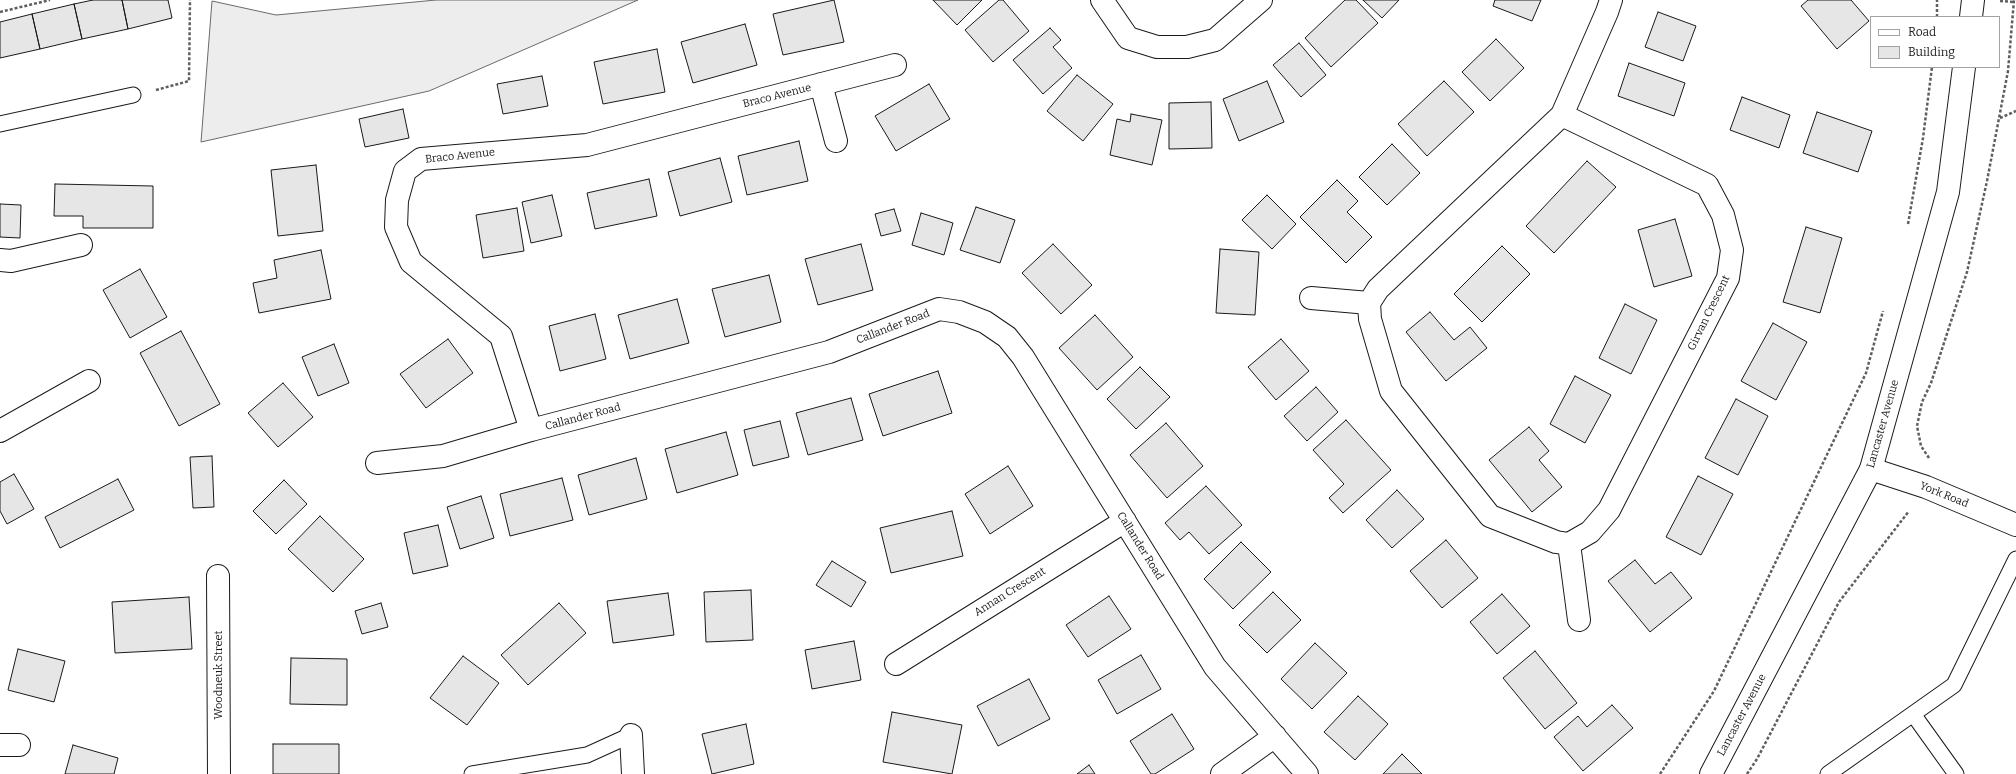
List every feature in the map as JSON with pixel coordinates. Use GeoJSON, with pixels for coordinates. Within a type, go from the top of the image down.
{"type":"FeatureCollection","features":[{"type":"Feature","properties":{"kind":"street"},"geometry":{"type":"LineString","coordinates":[[1102,0],[1128,38],[1157,47],[1187,47],[1215,40],[1261,0]]}},
{"type":"Feature","properties":{"kind":"street"},"geometry":{"type":"LineString","coordinates":[[1580,620],[1569,544],[1556,542],[1490,516],[1391,391],[1370,319],[1369,303],[1378,290],[1562,115],[1611,0]]}},
{"type":"Feature","properties":{"kind":"street"},"geometry":{"type":"LineString","coordinates":[[1971,16],[1973,0]]}},
{"type":"Feature","properties":{"kind":"street","name":"Braco Avenue"},"geometry":{"type":"LineString","coordinates":[[531,430],[501,336],[411,262],[396,226],[397,200],[405,171],[421,159],[587,145],[895,66]]}},
{"type":"Feature","properties":{"kind":"street","name":"Lancaster Avenue"},"geometry":{"type":"LineString","coordinates":[[1711,774],[1871,469],[1948,192],[1964,68]]}},
{"type":"Feature","properties":{"kind":"street","name":"Braco Avenue"},"geometry":{"type":"LineString","coordinates":[[821,84],[836,141]]}},
{"type":"Feature","properties":{"kind":"street","name":"Girvan Crescent"},"geometry":{"type":"LineString","coordinates":[[1562,115],[1707,185],[1723,215],[1732,250],[1728,278],[1609,510],[1590,532],[1569,544]]}},
{"type":"Feature","properties":{"kind":"street"},"geometry":{"type":"LineString","coordinates":[[0,260],[11,261],[81,245]]}},
{"type":"Feature","properties":{"kind":"street"},"geometry":{"type":"LineString","coordinates":[[1311,298],[1369,303]]}},
{"type":"Feature","properties":{"kind":"street","name":"Callander Road"},"geometry":{"type":"LineString","coordinates":[[377,463],[443,456],[531,430],[829,352],[938,309],[959,312],[985,322],[1007,337],[1023,357],[1215,667],[1307,774]]}},
{"type":"Feature","properties":{"kind":"street"},"geometry":{"type":"LineString","coordinates":[[0,431],[89,381]]}},
{"type":"Feature","properties":{"kind":"street","name":"York Road"},"geometry":{"type":"LineString","coordinates":[[1871,469],[1926,487],[2016,524]]}},
{"type":"Feature","properties":{"kind":"street","name":"Annan Crescent"},"geometry":{"type":"LineString","coordinates":[[896,664],[1125,521]]}},
{"type":"Feature","properties":{"kind":"street","name":"Woodneuk Street"},"geometry":{"type":"LineString","coordinates":[[218,576],[219,774]]}},
{"type":"Feature","properties":{"kind":"street"},"geometry":{"type":"LineString","coordinates":[[631,735],[633,774]]}},
{"type":"Feature","properties":{"kind":"street"},"geometry":{"type":"LineString","coordinates":[[1222,774],[1275,736]]}},
{"type":"Feature","properties":{"kind":"lane"},"geometry":{"type":"LineString","coordinates":[[0,124],[133,96]]}},
{"type":"Feature","properties":{"kind":"lane"},"geometry":{"type":"LineString","coordinates":[[1828,774],[1954,685],[2016,559]]}},
{"type":"Feature","properties":{"kind":"lane"},"geometry":{"type":"LineString","coordinates":[[1913,714],[1956,774]]}},
{"type":"Feature","properties":{"kind":"lane"},"geometry":{"type":"LineString","coordinates":[[472,774],[587,756],[631,735]]}},
{"type":"Feature","properties":{"kind":"path"},"geometry":{"type":"LineString","coordinates":[[0,12],[50,0]]}},
{"type":"Feature","properties":{"kind":"path"},"geometry":{"type":"LineString","coordinates":[[133,96],[189,81],[190,0]]}},
{"type":"Feature","properties":{"kind":"path"},"geometry":{"type":"LineString","coordinates":[[1937,0],[1937,16]]}},
{"type":"Feature","properties":{"kind":"path"},"geometry":{"type":"LineString","coordinates":[[1907,228],[1923,138],[1932,68]]}},
{"type":"Feature","properties":{"kind":"path"},"geometry":{"type":"LineString","coordinates":[[1999,118],[2016,111]]}},
{"type":"Feature","properties":{"kind":"path"},"geometry":{"type":"LineString","coordinates":[[1660,774],[1714,691],[1866,373],[1885,304]]}},
{"type":"Feature","properties":{"kind":"shaded area"},"geometry":{"type":"Polygon","coordinates":[[[436,0],[638,0],[429,91],[201,142],[212,1],[276,15],[436,0]]]}},
{"type":"Feature","properties":{"kind":"building"},"geometry":{"type":"Polygon","coordinates":[[[93,0],[122,0],[128,29],[82,39],[74,4],[93,0]]]}},
{"type":"Feature","properties":{"kind":"building"},"geometry":{"type":"Polygon","coordinates":[[[122,0],[168,0],[172,18],[128,29],[122,0]]]}},
{"type":"Feature","properties":{"kind":"building"},"geometry":{"type":"Polygon","coordinates":[[[834,0],[844,42],[783,55],[773,14],[834,0]]]}},
{"type":"Feature","properties":{"kind":"building"},"geometry":{"type":"Polygon","coordinates":[[[933,0],[982,0],[957,25],[933,0]]]}},
{"type":"Feature","properties":{"kind":"building"},"geometry":{"type":"Polygon","coordinates":[[[999,0],[1003,0],[1029,31],[993,62],[965,30],[999,0]]]}},
{"type":"Feature","properties":{"kind":"building"},"geometry":{"type":"Polygon","coordinates":[[[1345,0],[1356,0],[1378,23],[1331,67],[1305,38],[1345,0]]]}},
{"type":"Feature","properties":{"kind":"building"},"geometry":{"type":"Polygon","coordinates":[[[1363,0],[1399,0],[1382,18],[1363,0]]]}},
{"type":"Feature","properties":{"kind":"building"},"geometry":{"type":"Polygon","coordinates":[[[1495,0],[1541,0],[1532,21],[1493,6],[1495,0]]]}},
{"type":"Feature","properties":{"kind":"building"},"geometry":{"type":"Polygon","coordinates":[[[1808,0],[1851,0],[1869,21],[1837,49],[1801,6],[1808,0]]]}},
{"type":"Feature","properties":{"kind":"building"},"geometry":{"type":"Polygon","coordinates":[[[74,4],[82,39],[40,49],[32,14],[74,4]]]}},
{"type":"Feature","properties":{"kind":"building"},"geometry":{"type":"Polygon","coordinates":[[[1658,12],[1696,26],[1683,61],[1645,47],[1658,12]]]}},
{"type":"Feature","properties":{"kind":"building"},"geometry":{"type":"Polygon","coordinates":[[[32,14],[40,49],[0,58],[0,22],[32,14]]]}},
{"type":"Feature","properties":{"kind":"building"},"geometry":{"type":"Polygon","coordinates":[[[745,24],[757,65],[693,83],[681,42],[745,24]]]}},
{"type":"Feature","properties":{"kind":"building"},"geometry":{"type":"Polygon","coordinates":[[[1050,28],[1061,40],[1053,47],[1072,68],[1043,94],[1013,60],[1050,28]]]}},
{"type":"Feature","properties":{"kind":"building"},"geometry":{"type":"Polygon","coordinates":[[[1496,39],[1524,68],[1490,101],[1462,72],[1496,39]]]}},
{"type":"Feature","properties":{"kind":"building"},"geometry":{"type":"Polygon","coordinates":[[[1299,43],[1326,75],[1301,97],[1273,65],[1299,43]]]}},
{"type":"Feature","properties":{"kind":"building"},"geometry":{"type":"Polygon","coordinates":[[[657,49],[665,92],[603,104],[594,62],[657,49]]]}},
{"type":"Feature","properties":{"kind":"building"},"geometry":{"type":"Polygon","coordinates":[[[1629,63],[1685,83],[1674,116],[1618,96],[1629,63]]]}},
{"type":"Feature","properties":{"kind":"building"},"geometry":{"type":"Polygon","coordinates":[[[1077,75],[1113,104],[1083,141],[1047,111],[1077,75]]]}},
{"type":"Feature","properties":{"kind":"building"},"geometry":{"type":"Polygon","coordinates":[[[542,76],[548,106],[503,114],[497,84],[542,76]]]}},
{"type":"Feature","properties":{"kind":"building"},"geometry":{"type":"Polygon","coordinates":[[[1267,81],[1284,122],[1239,141],[1223,99],[1267,81]]]}},
{"type":"Feature","properties":{"kind":"building"},"geometry":{"type":"Polygon","coordinates":[[[1444,81],[1474,112],[1427,156],[1398,124],[1444,81]]]}},
{"type":"Feature","properties":{"kind":"building"},"geometry":{"type":"Polygon","coordinates":[[[929,84],[950,119],[896,151],[875,116],[929,84]]]}},
{"type":"Feature","properties":{"kind":"building"},"geometry":{"type":"Polygon","coordinates":[[[1742,97],[1790,115],[1779,148],[1730,130],[1742,97]]]}},
{"type":"Feature","properties":{"kind":"building"},"geometry":{"type":"Polygon","coordinates":[[[1211,102],[1212,148],[1169,149],[1169,103],[1211,102]]]}},
{"type":"Feature","properties":{"kind":"building"},"geometry":{"type":"Polygon","coordinates":[[[403,109],[409,138],[365,147],[359,119],[403,109]]]}},
{"type":"Feature","properties":{"kind":"building"},"geometry":{"type":"Polygon","coordinates":[[[1817,112],[1872,131],[1858,172],[1803,153],[1817,112]]]}},
{"type":"Feature","properties":{"kind":"building"},"geometry":{"type":"Polygon","coordinates":[[[1131,114],[1162,120],[1152,165],[1110,155],[1117,119],[1130,122],[1131,114]]]}},
{"type":"Feature","properties":{"kind":"building"},"geometry":{"type":"Polygon","coordinates":[[[799,141],[808,181],[747,195],[738,156],[799,141]]]}},
{"type":"Feature","properties":{"kind":"building"},"geometry":{"type":"Polygon","coordinates":[[[1392,144],[1420,173],[1387,205],[1359,177],[1392,144]]]}},
{"type":"Feature","properties":{"kind":"building"},"geometry":{"type":"Polygon","coordinates":[[[720,158],[732,202],[680,216],[668,172],[720,158]]]}},
{"type":"Feature","properties":{"kind":"building"},"geometry":{"type":"Polygon","coordinates":[[[1587,161],[1616,187],[1554,253],[1526,226],[1587,161]]]}},
{"type":"Feature","properties":{"kind":"building"},"geometry":{"type":"Polygon","coordinates":[[[316,165],[323,231],[278,236],[271,170],[316,165]]]}},
{"type":"Feature","properties":{"kind":"building"},"geometry":{"type":"Polygon","coordinates":[[[649,179],[657,216],[595,229],[587,193],[649,179]]]}},
{"type":"Feature","properties":{"kind":"building"},"geometry":{"type":"Polygon","coordinates":[[[1337,180],[1358,201],[1347,212],[1372,237],[1346,263],[1300,217],[1337,180]]]}},
{"type":"Feature","properties":{"kind":"building"},"geometry":{"type":"Polygon","coordinates":[[[55,184],[153,186],[153,228],[83,228],[83,216],[54,216],[55,184]]]}},
{"type":"Feature","properties":{"kind":"building"},"geometry":{"type":"Polygon","coordinates":[[[552,195],[562,236],[531,243],[522,202],[552,195]]]}},
{"type":"Feature","properties":{"kind":"building"},"geometry":{"type":"Polygon","coordinates":[[[1267,195],[1296,224],[1272,249],[1242,220],[1267,195]]]}},
{"type":"Feature","properties":{"kind":"building"},"geometry":{"type":"Polygon","coordinates":[[[0,204],[21,205],[20,238],[0,237],[0,204]]]}},
{"type":"Feature","properties":{"kind":"building"},"geometry":{"type":"Polygon","coordinates":[[[976,207],[1015,220],[1000,263],[960,250],[976,207]]]}},
{"type":"Feature","properties":{"kind":"building"},"geometry":{"type":"Polygon","coordinates":[[[517,208],[524,251],[483,258],[476,215],[517,208]]]}},
{"type":"Feature","properties":{"kind":"building"},"geometry":{"type":"Polygon","coordinates":[[[894,209],[901,231],[881,236],[875,214],[894,209]]]}},
{"type":"Feature","properties":{"kind":"building"},"geometry":{"type":"Polygon","coordinates":[[[921,213],[953,223],[944,255],[912,245],[921,213]]]}},
{"type":"Feature","properties":{"kind":"building"},"geometry":{"type":"Polygon","coordinates":[[[1675,219],[1692,276],[1654,287],[1638,230],[1675,219]]]}},
{"type":"Feature","properties":{"kind":"building"},"geometry":{"type":"Polygon","coordinates":[[[1806,227],[1842,238],[1820,313],[1783,302],[1806,227]]]}},
{"type":"Feature","properties":{"kind":"building"},"geometry":{"type":"Polygon","coordinates":[[[861,244],[873,290],[818,305],[805,259],[861,244]]]}},
{"type":"Feature","properties":{"kind":"building"},"geometry":{"type":"Polygon","coordinates":[[[1053,244],[1092,285],[1061,314],[1022,273],[1053,244]]]}},
{"type":"Feature","properties":{"kind":"building"},"geometry":{"type":"Polygon","coordinates":[[[1502,246],[1530,274],[1482,322],[1454,294],[1502,246]]]}},
{"type":"Feature","properties":{"kind":"building"},"geometry":{"type":"Polygon","coordinates":[[[1220,249],[1259,252],[1255,315],[1216,313],[1220,249]]]}},
{"type":"Feature","properties":{"kind":"building"},"geometry":{"type":"Polygon","coordinates":[[[321,250],[331,299],[259,313],[253,283],[277,278],[274,260],[321,250]]]}},
{"type":"Feature","properties":{"kind":"building"},"geometry":{"type":"Polygon","coordinates":[[[140,269],[167,317],[130,338],[103,290],[140,269]]]}},
{"type":"Feature","properties":{"kind":"building"},"geometry":{"type":"Polygon","coordinates":[[[769,275],[781,322],[725,337],[712,289],[769,275]]]}},
{"type":"Feature","properties":{"kind":"building"},"geometry":{"type":"Polygon","coordinates":[[[677,299],[689,343],[630,359],[618,315],[677,299]]]}},
{"type":"Feature","properties":{"kind":"building"},"geometry":{"type":"Polygon","coordinates":[[[1625,304],[1657,320],[1631,374],[1599,358],[1625,304]]]}},
{"type":"Feature","properties":{"kind":"building"},"geometry":{"type":"Polygon","coordinates":[[[1430,312],[1454,340],[1470,327],[1487,348],[1446,381],[1406,332],[1430,312]]]}},
{"type":"Feature","properties":{"kind":"building"},"geometry":{"type":"Polygon","coordinates":[[[595,314],[606,359],[560,371],[549,326],[595,314]]]}},
{"type":"Feature","properties":{"kind":"building"},"geometry":{"type":"Polygon","coordinates":[[[1095,315],[1133,357],[1097,390],[1059,348],[1095,315]]]}},
{"type":"Feature","properties":{"kind":"building"},"geometry":{"type":"Polygon","coordinates":[[[1773,323],[1807,342],[1776,400],[1741,381],[1773,323]]]}},
{"type":"Feature","properties":{"kind":"building"},"geometry":{"type":"Polygon","coordinates":[[[181,331],[220,404],[179,426],[140,353],[181,331]]]}},
{"type":"Feature","properties":{"kind":"building"},"geometry":{"type":"Polygon","coordinates":[[[448,339],[473,373],[426,408],[400,374],[448,339]]]}},
{"type":"Feature","properties":{"kind":"building"},"geometry":{"type":"Polygon","coordinates":[[[1281,339],[1309,371],[1276,400],[1248,367],[1281,339]]]}},
{"type":"Feature","properties":{"kind":"building"},"geometry":{"type":"Polygon","coordinates":[[[334,344],[349,383],[318,396],[302,357],[334,344]]]}},
{"type":"Feature","properties":{"kind":"building"},"geometry":{"type":"Polygon","coordinates":[[[1140,367],[1170,397],[1136,429],[1107,399],[1140,367]]]}},
{"type":"Feature","properties":{"kind":"building"},"geometry":{"type":"Polygon","coordinates":[[[938,371],[952,413],[883,436],[869,394],[938,371]]]}},
{"type":"Feature","properties":{"kind":"building"},"geometry":{"type":"Polygon","coordinates":[[[1575,376],[1611,395],[1585,443],[1550,424],[1575,376]]]}},
{"type":"Feature","properties":{"kind":"building"},"geometry":{"type":"Polygon","coordinates":[[[283,383],[313,417],[278,447],[248,413],[283,383]]]}},
{"type":"Feature","properties":{"kind":"building"},"geometry":{"type":"Polygon","coordinates":[[[1316,387],[1338,412],[1307,441],[1284,416],[1316,387]]]}},
{"type":"Feature","properties":{"kind":"building"},"geometry":{"type":"Polygon","coordinates":[[[851,398],[863,440],[808,455],[796,413],[851,398]]]}},
{"type":"Feature","properties":{"kind":"building"},"geometry":{"type":"Polygon","coordinates":[[[1736,399],[1768,416],[1738,475],[1705,458],[1736,399]]]}},
{"type":"Feature","properties":{"kind":"building"},"geometry":{"type":"Polygon","coordinates":[[[1346,420],[1391,470],[1343,513],[1329,498],[1344,484],[1313,450],[1346,420]]]}},
{"type":"Feature","properties":{"kind":"building"},"geometry":{"type":"Polygon","coordinates":[[[780,421],[789,457],[753,466],[744,430],[780,421]]]}},
{"type":"Feature","properties":{"kind":"building"},"geometry":{"type":"Polygon","coordinates":[[[1166,423],[1203,466],[1167,498],[1130,455],[1166,423]]]}},
{"type":"Feature","properties":{"kind":"building"},"geometry":{"type":"Polygon","coordinates":[[[1529,427],[1549,451],[1539,460],[1562,487],[1532,512],[1489,460],[1529,427]]]}},
{"type":"Feature","properties":{"kind":"building"},"geometry":{"type":"Polygon","coordinates":[[[726,432],[738,475],[677,493],[665,449],[726,432]]]}},
{"type":"Feature","properties":{"kind":"building"},"geometry":{"type":"Polygon","coordinates":[[[212,456],[214,507],[193,508],[190,457],[212,456]]]}},
{"type":"Feature","properties":{"kind":"building"},"geometry":{"type":"Polygon","coordinates":[[[636,458],[647,499],[589,515],[578,475],[636,458]]]}},
{"type":"Feature","properties":{"kind":"building"},"geometry":{"type":"Polygon","coordinates":[[[1008,466],[1033,506],[990,534],[965,494],[1008,466]]]}},
{"type":"Feature","properties":{"kind":"building"},"geometry":{"type":"Polygon","coordinates":[[[14,474],[34,509],[7,524],[0,511],[0,482],[14,474]]]}},
{"type":"Feature","properties":{"kind":"building"},"geometry":{"type":"Polygon","coordinates":[[[1698,476],[1733,494],[1701,555],[1666,537],[1698,476]]]}},
{"type":"Feature","properties":{"kind":"building"},"geometry":{"type":"Polygon","coordinates":[[[562,478],[573,520],[510,536],[500,494],[562,478]]]}},
{"type":"Feature","properties":{"kind":"building"},"geometry":{"type":"Polygon","coordinates":[[[118,479],[134,510],[60,548],[45,517],[118,479]]]}},
{"type":"Feature","properties":{"kind":"building"},"geometry":{"type":"Polygon","coordinates":[[[284,480],[307,504],[276,534],[253,511],[284,480]]]}},
{"type":"Feature","properties":{"kind":"building"},"geometry":{"type":"Polygon","coordinates":[[[1206,486],[1242,525],[1209,554],[1189,532],[1180,540],[1165,523],[1206,486]]]}},
{"type":"Feature","properties":{"kind":"building"},"geometry":{"type":"Polygon","coordinates":[[[1397,490],[1424,519],[1392,548],[1366,520],[1397,490]]]}},
{"type":"Feature","properties":{"kind":"building"},"geometry":{"type":"Polygon","coordinates":[[[481,496],[494,538],[460,549],[447,507],[481,496]]]}},
{"type":"Feature","properties":{"kind":"building"},"geometry":{"type":"Polygon","coordinates":[[[952,511],[963,556],[891,573],[880,528],[952,511]]]}},
{"type":"Feature","properties":{"kind":"building"},"geometry":{"type":"Polygon","coordinates":[[[320,516],[364,559],[333,592],[288,549],[320,516]]]}},
{"type":"Feature","properties":{"kind":"building"},"geometry":{"type":"Polygon","coordinates":[[[438,525],[448,566],[413,574],[404,533],[438,525]]]}},
{"type":"Feature","properties":{"kind":"building"},"geometry":{"type":"Polygon","coordinates":[[[1446,540],[1478,578],[1442,608],[1410,571],[1446,540]]]}},
{"type":"Feature","properties":{"kind":"building"},"geometry":{"type":"Polygon","coordinates":[[[1241,542],[1271,572],[1233,609],[1204,579],[1241,542]]]}},
{"type":"Feature","properties":{"kind":"building"},"geometry":{"type":"Polygon","coordinates":[[[1635,560],[1655,584],[1671,572],[1692,598],[1650,632],[1608,581],[1635,560]]]}},
{"type":"Feature","properties":{"kind":"building"},"geometry":{"type":"Polygon","coordinates":[[[832,561],[866,582],[851,607],[816,585],[832,561]]]}},
{"type":"Feature","properties":{"kind":"building"},"geometry":{"type":"Polygon","coordinates":[[[751,590],[753,640],[706,642],[704,592],[751,590]]]}},
{"type":"Feature","properties":{"kind":"building"},"geometry":{"type":"Polygon","coordinates":[[[1273,592],[1301,620],[1267,653],[1239,625],[1273,592]]]}},
{"type":"Feature","properties":{"kind":"building"},"geometry":{"type":"Polygon","coordinates":[[[668,593],[674,635],[613,643],[607,601],[668,593]]]}},
{"type":"Feature","properties":{"kind":"building"},"geometry":{"type":"Polygon","coordinates":[[[1502,594],[1530,626],[1497,654],[1470,622],[1502,594]]]}},
{"type":"Feature","properties":{"kind":"building"},"geometry":{"type":"Polygon","coordinates":[[[1109,596],[1131,629],[1088,657],[1066,625],[1109,596]]]}},
{"type":"Feature","properties":{"kind":"building"},"geometry":{"type":"Polygon","coordinates":[[[189,597],[192,649],[115,653],[112,602],[189,597]]]}},
{"type":"Feature","properties":{"kind":"building"},"geometry":{"type":"Polygon","coordinates":[[[381,603],[388,627],[362,634],[355,611],[381,603]]]}},
{"type":"Feature","properties":{"kind":"building"},"geometry":{"type":"Polygon","coordinates":[[[559,603],[586,633],[528,685],[501,655],[559,603]]]}},
{"type":"Feature","properties":{"kind":"building"},"geometry":{"type":"Polygon","coordinates":[[[854,641],[861,680],[812,689],[805,650],[854,641]]]}},
{"type":"Feature","properties":{"kind":"building"},"geometry":{"type":"Polygon","coordinates":[[[1315,643],[1347,673],[1312,709],[1281,679],[1315,643]]]}},
{"type":"Feature","properties":{"kind":"building"},"geometry":{"type":"Polygon","coordinates":[[[18,649],[65,661],[54,702],[8,690],[18,649]]]}},
{"type":"Feature","properties":{"kind":"building"},"geometry":{"type":"Polygon","coordinates":[[[1535,651],[1577,703],[1545,729],[1503,678],[1535,651]]]}},
{"type":"Feature","properties":{"kind":"building"},"geometry":{"type":"Polygon","coordinates":[[[1141,655],[1161,689],[1117,714],[1098,680],[1141,655]]]}},
{"type":"Feature","properties":{"kind":"building"},"geometry":{"type":"Polygon","coordinates":[[[463,656],[499,683],[467,725],[430,698],[463,656]]]}},
{"type":"Feature","properties":{"kind":"building"},"geometry":{"type":"Polygon","coordinates":[[[291,658],[347,659],[347,705],[290,704],[291,658]]]}},
{"type":"Feature","properties":{"kind":"building"},"geometry":{"type":"Polygon","coordinates":[[[1029,679],[1050,719],[998,746],[977,706],[1029,679]]]}},
{"type":"Feature","properties":{"kind":"building"},"geometry":{"type":"Polygon","coordinates":[[[1358,696],[1388,724],[1355,760],[1324,732],[1358,696]]]}},
{"type":"Feature","properties":{"kind":"building"},"geometry":{"type":"Polygon","coordinates":[[[1612,705],[1633,728],[1583,771],[1554,737],[1578,716],[1587,727],[1612,705]]]}},
{"type":"Feature","properties":{"kind":"building"},"geometry":{"type":"Polygon","coordinates":[[[892,712],[962,725],[952,774],[883,762],[892,712]]]}},
{"type":"Feature","properties":{"kind":"building"},"geometry":{"type":"Polygon","coordinates":[[[1172,714],[1194,749],[1155,774],[1151,774],[1130,741],[1172,714]]]}},
{"type":"Feature","properties":{"kind":"building"},"geometry":{"type":"Polygon","coordinates":[[[746,724],[754,764],[712,774],[702,734],[746,724]]]}},
{"type":"Feature","properties":{"kind":"building"},"geometry":{"type":"Polygon","coordinates":[[[273,744],[339,744],[339,774],[273,774],[273,744]]]}},
{"type":"Feature","properties":{"kind":"building"},"geometry":{"type":"Polygon","coordinates":[[[73,745],[118,758],[114,774],[65,774],[73,745]]]}},
{"type":"Feature","properties":{"kind":"building"},"geometry":{"type":"Polygon","coordinates":[[[1402,754],[1422,774],[1383,774],[1402,754]]]}},
{"type":"Feature","properties":{"kind":"building"},"geometry":{"type":"Polygon","coordinates":[[[1089,765],[1095,774],[1077,774],[1089,765]]]}}]}
